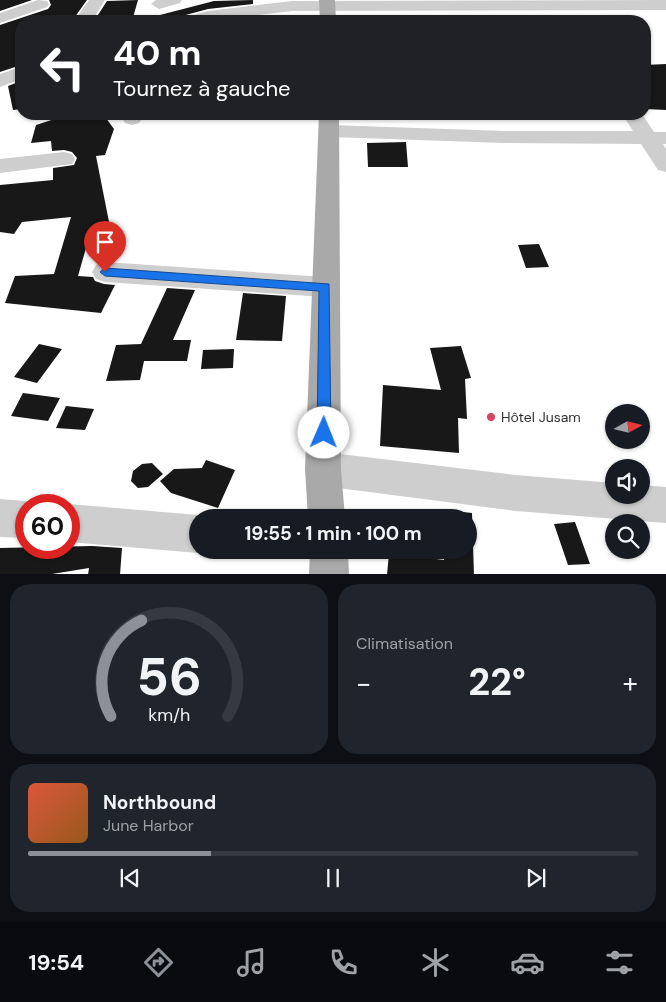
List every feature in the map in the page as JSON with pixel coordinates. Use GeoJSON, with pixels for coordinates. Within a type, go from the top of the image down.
{"type":"FeatureCollection","features":[{"type":"Feature","properties":{"kind":"main road"},"geometry":{"type":"LineString","coordinates":[[326,509],[323,469],[329,122]]}},
{"type":"Feature","properties":{"kind":"main road"},"geometry":{"type":"LineString","coordinates":[[328,559],[329,574]]}},
{"type":"Feature","properties":{"kind":"street"},"geometry":{"type":"LineString","coordinates":[[88,15],[97,0]]}},
{"type":"Feature","properties":{"kind":"street"},"geometry":{"type":"LineString","coordinates":[[201,0],[208,15]]}},
{"type":"Feature","properties":{"kind":"street"},"geometry":{"type":"LineString","coordinates":[[216,15],[292,6],[328,9],[561,2],[666,5]]}},
{"type":"Feature","properties":{"kind":"street"},"geometry":{"type":"LineString","coordinates":[[561,2],[569,15]]}},
{"type":"Feature","properties":{"kind":"street"},"geometry":{"type":"LineString","coordinates":[[0,18],[42,7]]}},
{"type":"Feature","properties":{"kind":"street"},"geometry":{"type":"LineString","coordinates":[[0,81],[15,76]]}},
{"type":"Feature","properties":{"kind":"street"},"geometry":{"type":"LineString","coordinates":[[639,120],[657,137],[666,165]]}},
{"type":"Feature","properties":{"kind":"street"},"geometry":{"type":"LineString","coordinates":[[329,122],[496,136],[657,137]]}},
{"type":"Feature","properties":{"kind":"street"},"geometry":{"type":"LineString","coordinates":[[0,166],[63,166],[0,183]]}},
{"type":"Feature","properties":{"kind":"street"},"geometry":{"type":"LineString","coordinates":[[105,272],[325,287]]}},
{"type":"Feature","properties":{"kind":"street"},"geometry":{"type":"LineString","coordinates":[[323,469],[516,493],[666,505]]}},
{"type":"Feature","properties":{"kind":"street"},"geometry":{"type":"LineString","coordinates":[[0,518],[15,519]]}},
{"type":"Feature","properties":{"kind":"street"},"geometry":{"type":"LineString","coordinates":[[80,524],[189,533]]}},
{"type":"Feature","properties":{"kind":"building"},"geometry":{"type":"Polygon","coordinates":[[[0,0],[32,0],[0,11],[0,0]]]}},
{"type":"Feature","properties":{"kind":"building"},"geometry":{"type":"Polygon","coordinates":[[[49,0],[87,0],[76,15],[30,15],[48,9],[51,5],[49,0]]]}},
{"type":"Feature","properties":{"kind":"building"},"geometry":{"type":"Polygon","coordinates":[[[138,0],[134,15],[98,15],[107,1],[138,0]]]}},
{"type":"Feature","properties":{"kind":"building"},"geometry":{"type":"Polygon","coordinates":[[[253,0],[253,4],[208,9],[186,15],[160,15],[214,1],[253,0]]]}},
{"type":"Feature","properties":{"kind":"building"},"geometry":{"type":"Polygon","coordinates":[[[15,20],[15,67],[0,72],[0,25],[15,20]]]}},
{"type":"Feature","properties":{"kind":"building"},"geometry":{"type":"Polygon","coordinates":[[[666,64],[666,110],[651,109],[651,65],[666,64]]]}},
{"type":"Feature","properties":{"kind":"building"},"geometry":{"type":"Polygon","coordinates":[[[15,83],[15,110],[13,110],[8,86],[15,83]]]}},
{"type":"Feature","properties":{"kind":"building"},"geometry":{"type":"Polygon","coordinates":[[[51,120],[107,120],[114,129],[105,155],[96,156],[110,227],[92,227],[78,276],[93,277],[95,281],[115,285],[101,313],[5,303],[15,276],[54,274],[71,217],[22,222],[14,234],[0,232],[0,185],[53,180],[53,168],[74,165],[77,158],[72,152],[64,150],[52,151],[51,141],[31,143],[36,125],[51,120]]]}},
{"type":"Feature","properties":{"kind":"building"},"geometry":{"type":"Polygon","coordinates":[[[406,142],[408,167],[368,167],[367,143],[406,142]]]}},
{"type":"Feature","properties":{"kind":"building"},"geometry":{"type":"Polygon","coordinates":[[[539,244],[549,267],[526,268],[518,245],[539,244]]]}},
{"type":"Feature","properties":{"kind":"building"},"geometry":{"type":"Polygon","coordinates":[[[167,288],[195,290],[173,340],[191,340],[187,361],[144,361],[140,380],[106,381],[116,345],[141,344],[167,288]]]}},
{"type":"Feature","properties":{"kind":"building"},"geometry":{"type":"Polygon","coordinates":[[[243,293],[286,296],[282,341],[236,340],[243,293]]]}},
{"type":"Feature","properties":{"kind":"building"},"geometry":{"type":"Polygon","coordinates":[[[39,344],[62,349],[37,383],[14,377],[39,344]]]}},
{"type":"Feature","properties":{"kind":"building"},"geometry":{"type":"Polygon","coordinates":[[[461,346],[471,378],[465,379],[467,419],[458,418],[459,453],[380,446],[383,385],[441,390],[430,348],[461,346]]]}},
{"type":"Feature","properties":{"kind":"building"},"geometry":{"type":"Polygon","coordinates":[[[234,349],[233,368],[201,369],[203,350],[234,349]]]}},
{"type":"Feature","properties":{"kind":"building"},"geometry":{"type":"Polygon","coordinates":[[[23,393],[60,398],[48,421],[11,416],[23,393]]]}},
{"type":"Feature","properties":{"kind":"building"},"geometry":{"type":"Polygon","coordinates":[[[66,406],[94,409],[85,430],[56,428],[66,406]]]}},
{"type":"Feature","properties":{"kind":"building"},"geometry":{"type":"Polygon","coordinates":[[[206,460],[235,470],[218,508],[171,493],[160,481],[174,469],[202,468],[206,460]]]}},
{"type":"Feature","properties":{"kind":"building"},"geometry":{"type":"Polygon","coordinates":[[[152,463],[163,474],[148,487],[138,488],[131,481],[133,471],[142,464],[152,463]]]}},
{"type":"Feature","properties":{"kind":"building"},"geometry":{"type":"Polygon","coordinates":[[[575,522],[590,564],[568,565],[554,524],[575,522]]]}},
{"type":"Feature","properties":{"kind":"building"},"geometry":{"type":"Polygon","coordinates":[[[80,546],[122,548],[120,574],[88,574],[89,568],[52,574],[0,574],[0,548],[15,548],[15,559],[80,559],[80,546]]]}},
{"type":"Feature","properties":{"kind":"building"},"geometry":{"type":"Polygon","coordinates":[[[388,559],[473,559],[474,574],[387,574],[388,559]]]}},
{"type":"Feature","properties":{"kind":"place","name":"Hôtel Jusam"},"geometry":{"type":"Point","coordinates":[491,417]}},
{"type":"Feature","properties":{"kind":"route"},"geometry":{"type":"LineString","coordinates":[[105,272],[325,287],[324,433]]}}]}
